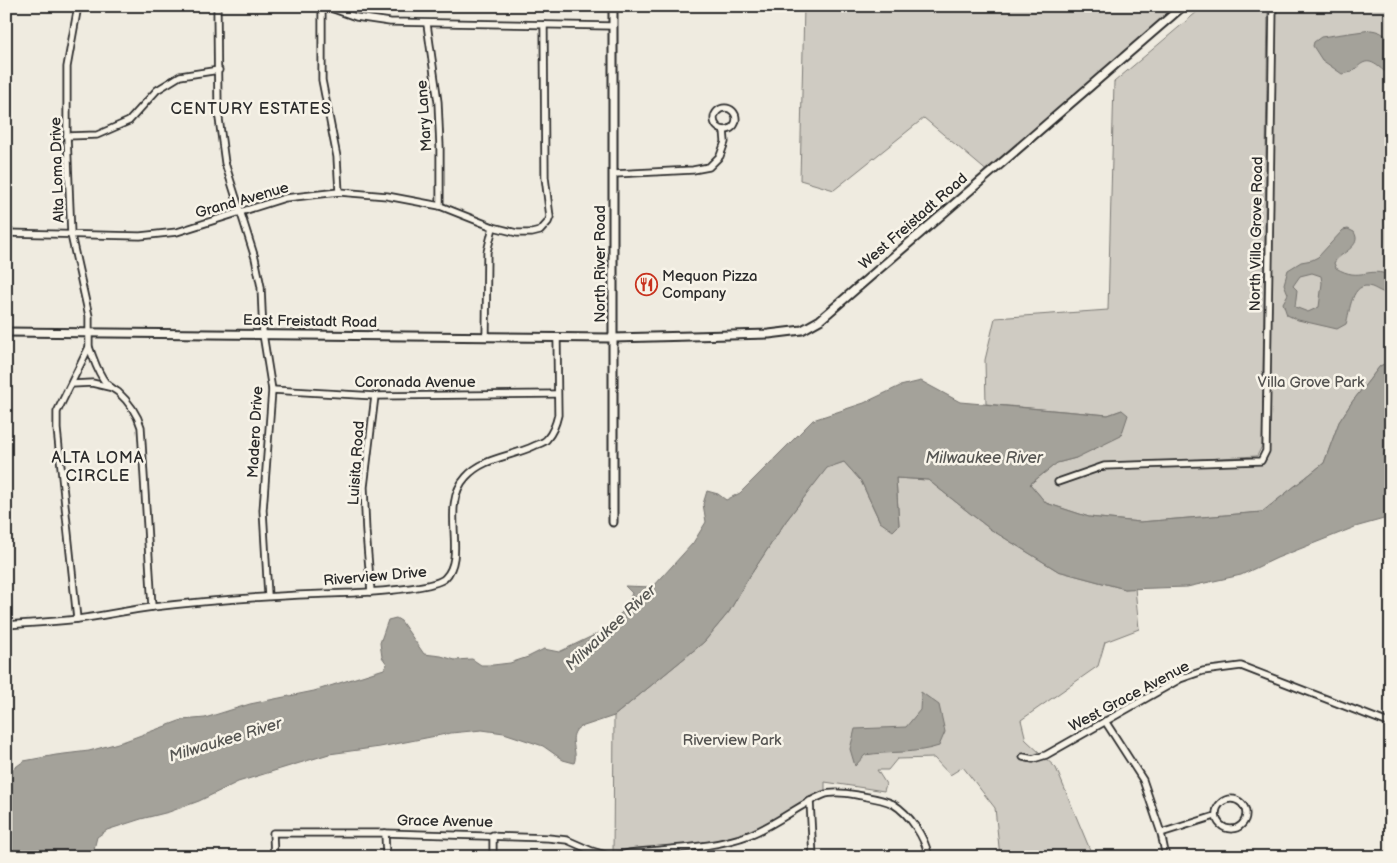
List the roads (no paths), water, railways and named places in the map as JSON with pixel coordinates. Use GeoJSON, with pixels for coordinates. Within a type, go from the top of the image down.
{"type":"FeatureCollection","features":[{"type":"Feature","properties":{"kind":"street","name":"Alta Loma Drive"},"geometry":{"type":"LineString","coordinates":[[78,6],[68,67],[71,235],[89,316],[89,347]]}},
{"type":"Feature","properties":{"kind":"street","name":"Madero Drive"},"geometry":{"type":"LineString","coordinates":[[217,6],[218,111],[225,163],[255,258],[261,287],[263,334],[272,390],[263,510],[268,596]]}},
{"type":"Feature","properties":{"kind":"street"},"geometry":{"type":"LineString","coordinates":[[339,192],[337,157],[322,80],[323,6],[348,15],[372,20],[427,24],[613,26]]}},
{"type":"Feature","properties":{"kind":"street","name":"North River Road"},"geometry":{"type":"LineString","coordinates":[[613,6],[613,522]]}},
{"type":"Feature","properties":{"kind":"street","name":"West Freistadt Road"},"geometry":{"type":"LineString","coordinates":[[613,338],[769,334],[802,330],[820,320],[1182,6]]}},
{"type":"Feature","properties":{"kind":"street","name":"North Villa Grove Road"},"geometry":{"type":"LineString","coordinates":[[1058,482],[1104,466],[1261,461],[1266,451],[1273,6]]}},
{"type":"Feature","properties":{"kind":"street","name":"Mary Lane"},"geometry":{"type":"LineString","coordinates":[[427,24],[438,111],[440,206]]}},
{"type":"Feature","properties":{"kind":"street","name":"Grand Avenue"},"geometry":{"type":"LineString","coordinates":[[6,233],[140,236],[177,232],[285,198],[339,192],[387,196],[440,206],[493,227],[517,233],[540,231],[550,217],[544,176],[544,25]]}},
{"type":"Feature","properties":{"kind":"street"},"geometry":{"type":"LineString","coordinates":[[68,136],[97,135],[129,121],[157,90],[180,76],[219,70]]}},
{"type":"Feature","properties":{"kind":"street"},"geometry":{"type":"LineString","coordinates":[[724,107],[734,112],[736,119],[734,126],[724,130],[717,127],[713,120],[715,112],[724,107]]}},
{"type":"Feature","properties":{"kind":"street"},"geometry":{"type":"LineString","coordinates":[[614,174],[693,170],[709,167],[720,156],[725,142],[724,130]]}},
{"type":"Feature","properties":{"kind":"street"},"geometry":{"type":"LineString","coordinates":[[486,336],[487,252],[493,227]]}},
{"type":"Feature","properties":{"kind":"street","name":"East Freistadt Road"},"geometry":{"type":"LineString","coordinates":[[6,332],[613,338]]}},
{"type":"Feature","properties":{"kind":"street","name":"Riverview Drive"},"geometry":{"type":"LineString","coordinates":[[6,625],[77,619],[152,607],[268,596],[371,592],[425,585],[444,579],[451,570],[454,559],[453,513],[456,494],[466,476],[495,459],[526,450],[546,441],[555,426],[558,415],[557,338]]}},
{"type":"Feature","properties":{"kind":"street"},"geometry":{"type":"LineString","coordinates":[[77,619],[57,429],[57,412],[89,347]]}},
{"type":"Feature","properties":{"kind":"street"},"geometry":{"type":"LineString","coordinates":[[89,347],[102,378],[130,405],[138,417],[141,427],[152,607]]}},
{"type":"Feature","properties":{"kind":"street"},"geometry":{"type":"LineString","coordinates":[[72,384],[92,382],[111,388]]}},
{"type":"Feature","properties":{"kind":"street","name":"Coronada Avenue"},"geometry":{"type":"LineString","coordinates":[[272,390],[375,396],[557,394]]}},
{"type":"Feature","properties":{"kind":"street","name":"Luisita Road"},"geometry":{"type":"LineString","coordinates":[[371,592],[364,486],[375,396]]}},
{"type":"Feature","properties":{"kind":"street","name":"West Grace Avenue"},"geometry":{"type":"LineString","coordinates":[[1023,757],[1033,759],[1046,755],[1180,679],[1203,670],[1242,666],[1391,724]]}},
{"type":"Feature","properties":{"kind":"street"},"geometry":{"type":"LineString","coordinates":[[1105,721],[1143,780],[1161,833],[1166,857]]}},
{"type":"Feature","properties":{"kind":"street","name":"Grace Avenue"},"geometry":{"type":"LineString","coordinates":[[274,857],[273,833],[492,835],[567,840],[592,851],[613,857],[629,853],[722,842],[749,835],[780,821],[810,801],[825,794],[843,792],[893,804],[913,822],[927,848],[929,857]]}},
{"type":"Feature","properties":{"kind":"street"},"geometry":{"type":"LineString","coordinates":[[1230,799],[1240,802],[1246,810],[1245,820],[1234,829],[1224,828],[1215,816],[1218,806],[1225,800],[1230,799]]}},
{"type":"Feature","properties":{"kind":"street"},"geometry":{"type":"LineString","coordinates":[[810,801],[813,857]]}},
{"type":"Feature","properties":{"kind":"street"},"geometry":{"type":"LineString","coordinates":[[1161,833],[1215,816]]}},
{"type":"Feature","properties":{"kind":"street"},"geometry":{"type":"LineString","coordinates":[[385,833],[386,857]]}},
{"type":"Feature","properties":{"kind":"street"},"geometry":{"type":"LineString","coordinates":[[492,835],[493,857]]}},
{"type":"Feature","properties":{"kind":"water"},"geometry":{"type":"Polygon","coordinates":[[[1371,30],[1379,32],[1388,39],[1391,50],[1391,70],[1384,71],[1375,64],[1367,62],[1352,72],[1342,74],[1322,60],[1313,46],[1314,42],[1321,37],[1371,30]]]}},
{"type":"Feature","properties":{"kind":"water"},"geometry":{"type":"Polygon","coordinates":[[[1348,229],[1354,232],[1356,242],[1337,259],[1334,263],[1336,268],[1352,274],[1376,272],[1391,276],[1391,293],[1372,287],[1365,286],[1360,288],[1350,305],[1346,324],[1337,329],[1298,320],[1287,315],[1283,303],[1288,294],[1284,284],[1288,270],[1301,262],[1318,257],[1343,230],[1348,229]],[[1312,273],[1300,276],[1293,286],[1297,290],[1295,307],[1308,312],[1319,307],[1321,276],[1312,273]]]}},
{"type":"Feature","properties":{"kind":"water","name":"Milwaukee River"},"geometry":{"type":"Polygon","coordinates":[[[1391,361],[1391,517],[1355,527],[1277,558],[1241,575],[1187,587],[1125,589],[1058,571],[990,529],[928,480],[896,478],[899,525],[893,531],[880,522],[861,481],[844,462],[827,468],[786,521],[746,582],[729,612],[704,642],[614,716],[578,728],[573,737],[574,763],[563,760],[543,746],[504,733],[482,730],[451,733],[380,747],[329,754],[238,782],[199,801],[169,812],[107,830],[97,837],[92,857],[52,857],[49,854],[43,857],[6,857],[6,774],[24,761],[89,751],[125,741],[182,720],[205,718],[250,704],[314,691],[384,669],[387,664],[382,657],[380,643],[388,620],[396,618],[401,621],[424,654],[455,660],[472,659],[481,665],[510,663],[544,649],[559,652],[605,630],[626,608],[632,593],[625,586],[653,587],[693,543],[706,522],[703,504],[707,491],[718,494],[726,500],[740,493],[813,420],[864,403],[900,386],[921,381],[960,402],[1108,415],[1122,410],[1128,415],[1121,436],[1076,458],[1057,463],[1030,484],[1046,503],[1089,517],[1140,522],[1262,512],[1324,463],[1339,422],[1352,402],[1380,366],[1391,361]]]}},
{"type":"Feature","properties":{"kind":"water"},"geometry":{"type":"Polygon","coordinates":[[[921,692],[939,705],[945,732],[939,746],[930,749],[865,755],[855,766],[850,749],[855,729],[906,727],[920,710],[921,692]]]}},
{"type":"Feature","properties":{"kind":"place","name":"Mequon Pizza Company"},"geometry":{"type":"Point","coordinates":[646,285]}},
{"type":"Feature","properties":{"kind":"district","name":"CENTURY ESTATES"},"geometry":{"type":"Point","coordinates":[251,108]}},
{"type":"Feature","properties":{"kind":"district","name":"ALTA LOMA CIRCLE"},"geometry":{"type":"Point","coordinates":[98,466]}},
{"type":"Feature","properties":{"kind":"park label","name":"Villa Grove Park"},"geometry":{"type":"Point","coordinates":[1311,382]}},
{"type":"Feature","properties":{"kind":"park label","name":"Riverview Park"},"geometry":{"type":"Point","coordinates":[732,740]}}]}
